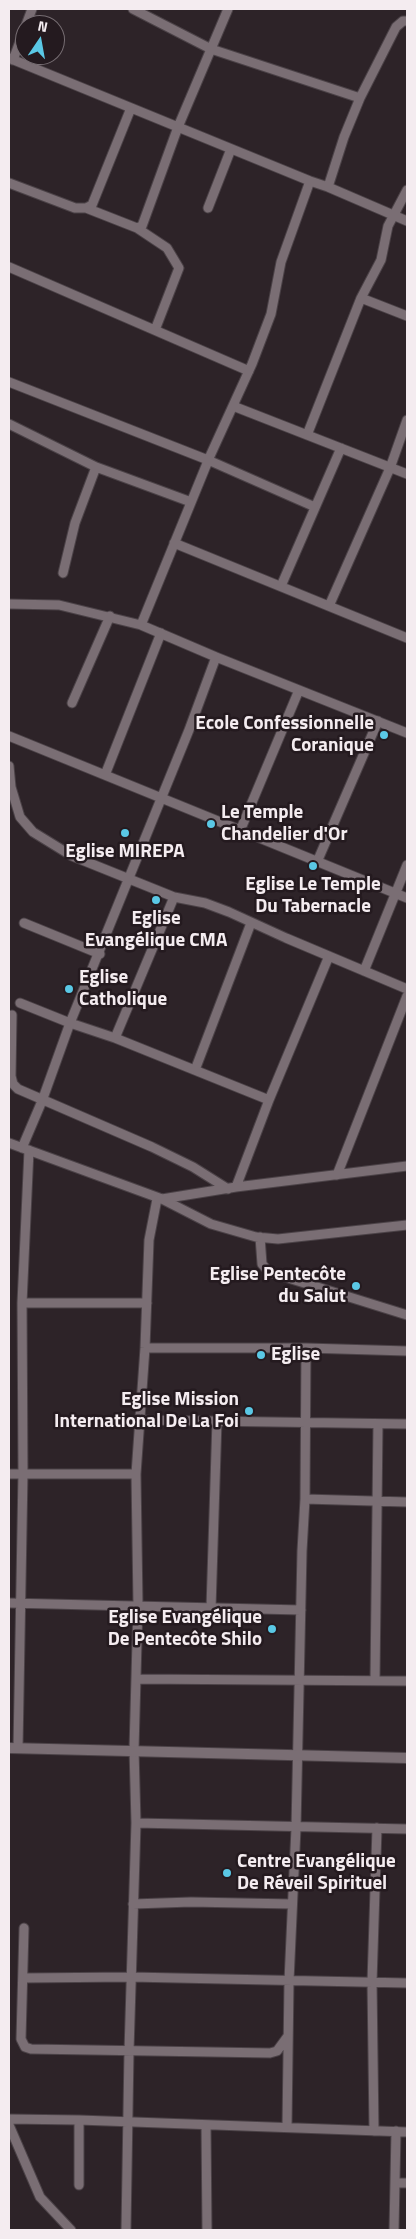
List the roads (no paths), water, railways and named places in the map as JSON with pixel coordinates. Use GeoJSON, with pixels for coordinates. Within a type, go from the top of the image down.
{"type":"FeatureCollection","features":[{"type":"Feature","properties":{"kind":"street"},"geometry":{"type":"LineString","coordinates":[[132,9],[211,50],[360,98]]}},
{"type":"Feature","properties":{"kind":"street"},"geometry":{"type":"LineString","coordinates":[[137,228],[142,226],[178,127],[228,9]]}},
{"type":"Feature","properties":{"kind":"street"},"geometry":{"type":"LineString","coordinates":[[328,187],[344,137],[360,98],[396,27],[407,21]]}},
{"type":"Feature","properties":{"kind":"street"},"geometry":{"type":"LineString","coordinates":[[11,59],[328,187],[407,222]]}},
{"type":"Feature","properties":{"kind":"street"},"geometry":{"type":"LineString","coordinates":[[86,208],[92,205],[95,199],[131,108]]}},
{"type":"Feature","properties":{"kind":"street"},"geometry":{"type":"LineString","coordinates":[[208,208],[231,149]]}},
{"type":"Feature","properties":{"kind":"street"},"geometry":{"type":"LineString","coordinates":[[141,625],[208,460],[249,371],[271,314],[281,262],[310,181]]}},
{"type":"Feature","properties":{"kind":"street"},"geometry":{"type":"LineString","coordinates":[[9,183],[55,202],[86,208],[137,228],[167,248],[179,268],[155,330]]}},
{"type":"Feature","properties":{"kind":"street"},"geometry":{"type":"LineString","coordinates":[[307,435],[361,298],[381,260],[385,236],[407,190]]}},
{"type":"Feature","properties":{"kind":"street"},"geometry":{"type":"LineString","coordinates":[[9,267],[249,371]]}},
{"type":"Feature","properties":{"kind":"street"},"geometry":{"type":"LineString","coordinates":[[361,298],[407,316]]}},
{"type":"Feature","properties":{"kind":"street"},"geometry":{"type":"LineString","coordinates":[[9,382],[208,460],[315,507]]}},
{"type":"Feature","properties":{"kind":"street"},"geometry":{"type":"LineString","coordinates":[[233,406],[407,474]]}},
{"type":"Feature","properties":{"kind":"street"},"geometry":{"type":"LineString","coordinates":[[328,606],[390,468],[407,420]]}},
{"type":"Feature","properties":{"kind":"street"},"geometry":{"type":"LineString","coordinates":[[9,424],[96,467],[191,502]]}},
{"type":"Feature","properties":{"kind":"street"},"geometry":{"type":"LineString","coordinates":[[281,586],[341,448]]}},
{"type":"Feature","properties":{"kind":"street"},"geometry":{"type":"LineString","coordinates":[[63,573],[75,523],[96,467]]}},
{"type":"Feature","properties":{"kind":"street"},"geometry":{"type":"LineString","coordinates":[[174,543],[407,638]]}},
{"type":"Feature","properties":{"kind":"street"},"geometry":{"type":"LineString","coordinates":[[9,604],[59,605],[141,625],[407,733]]}},
{"type":"Feature","properties":{"kind":"street"},"geometry":{"type":"LineString","coordinates":[[72,703],[110,616]]}},
{"type":"Feature","properties":{"kind":"street"},"geometry":{"type":"LineString","coordinates":[[104,775],[161,633]]}},
{"type":"Feature","properties":{"kind":"street"},"geometry":{"type":"LineString","coordinates":[[216,657],[100,954],[70,1023],[25,1149],[22,1303],[22,1604],[13,1748],[407,1758]]}},
{"type":"Feature","properties":{"kind":"street"},"geometry":{"type":"LineString","coordinates":[[240,831],[299,690]]}},
{"type":"Feature","properties":{"kind":"street"},"geometry":{"type":"LineString","coordinates":[[317,862],[378,721]]}},
{"type":"Feature","properties":{"kind":"street"},"geometry":{"type":"LineString","coordinates":[[9,736],[407,898]]}},
{"type":"Feature","properties":{"kind":"street"},"geometry":{"type":"LineString","coordinates":[[9,766],[11,787],[20,817],[33,832],[72,856],[174,896],[205,903],[407,989]]}},
{"type":"Feature","properties":{"kind":"street"},"geometry":{"type":"LineString","coordinates":[[364,971],[407,865]]}},
{"type":"Feature","properties":{"kind":"street"},"geometry":{"type":"LineString","coordinates":[[115,1038],[174,896]]}},
{"type":"Feature","properties":{"kind":"street"},"geometry":{"type":"LineString","coordinates":[[24,923],[100,954]]}},
{"type":"Feature","properties":{"kind":"street"},"geometry":{"type":"LineString","coordinates":[[195,1070],[251,923]]}},
{"type":"Feature","properties":{"kind":"street"},"geometry":{"type":"LineString","coordinates":[[232,1188],[329,956]]}},
{"type":"Feature","properties":{"kind":"street"},"geometry":{"type":"LineString","coordinates":[[337,1175],[407,996]]}},
{"type":"Feature","properties":{"kind":"street"},"geometry":{"type":"LineString","coordinates":[[20,1003],[115,1038],[269,1100]]}},
{"type":"Feature","properties":{"kind":"street"},"geometry":{"type":"LineString","coordinates":[[12,1015],[11,1076],[13,1084],[18,1089],[152,1147],[232,1188]]}},
{"type":"Feature","properties":{"kind":"street"},"geometry":{"type":"LineString","coordinates":[[9,1144],[159,1199],[211,1224],[235,1232],[278,1239],[407,1225]]}},
{"type":"Feature","properties":{"kind":"street"},"geometry":{"type":"LineString","coordinates":[[159,1199],[407,1166]]}},
{"type":"Feature","properties":{"kind":"street"},"geometry":{"type":"LineString","coordinates":[[126,2230],[136,1823],[134,1750],[138,1605],[136,1474],[145,1348],[149,1240],[159,1199]]}},
{"type":"Feature","properties":{"kind":"street"},"geometry":{"type":"LineString","coordinates":[[260,1237],[262,1264],[269,1272],[407,1315]]}},
{"type":"Feature","properties":{"kind":"street"},"geometry":{"type":"LineString","coordinates":[[22,1303],[147,1303]]}},
{"type":"Feature","properties":{"kind":"street"},"geometry":{"type":"LineString","coordinates":[[145,1348],[306,1348],[407,1351]]}},
{"type":"Feature","properties":{"kind":"street"},"geometry":{"type":"LineString","coordinates":[[287,2127],[289,1981],[296,1828],[307,1424],[306,1348]]}},
{"type":"Feature","properties":{"kind":"street"},"geometry":{"type":"LineString","coordinates":[[140,1420],[407,1424]]}},
{"type":"Feature","properties":{"kind":"street"},"geometry":{"type":"LineString","coordinates":[[212,1608],[217,1420]]}},
{"type":"Feature","properties":{"kind":"street"},"geometry":{"type":"LineString","coordinates":[[375,1680],[378,1424]]}},
{"type":"Feature","properties":{"kind":"street"},"geometry":{"type":"LineString","coordinates":[[9,1474],[136,1474]]}},
{"type":"Feature","properties":{"kind":"street"},"geometry":{"type":"LineString","coordinates":[[305,1499],[407,1502]]}},
{"type":"Feature","properties":{"kind":"street"},"geometry":{"type":"LineString","coordinates":[[9,1603],[301,1610]]}},
{"type":"Feature","properties":{"kind":"street"},"geometry":{"type":"LineString","coordinates":[[137,1679],[407,1681]]}},
{"type":"Feature","properties":{"kind":"street"},"geometry":{"type":"LineString","coordinates":[[136,1823],[407,1829]]}},
{"type":"Feature","properties":{"kind":"street"},"geometry":{"type":"LineString","coordinates":[[374,2131],[372,1982],[377,1828]]}},
{"type":"Feature","properties":{"kind":"street"},"geometry":{"type":"LineString","coordinates":[[133,1904],[191,1902],[292,1904]]}},
{"type":"Feature","properties":{"kind":"street"},"geometry":{"type":"LineString","coordinates":[[24,1928],[21,2039],[25,2047],[31,2049],[270,2053],[277,2051],[288,2036]]}},
{"type":"Feature","properties":{"kind":"street"},"geometry":{"type":"LineString","coordinates":[[23,1978],[131,1977],[407,1983]]}},
{"type":"Feature","properties":{"kind":"street"},"geometry":{"type":"LineString","coordinates":[[9,2120],[79,2120],[407,2132]]}},
{"type":"Feature","properties":{"kind":"street"},"geometry":{"type":"LineString","coordinates":[[79,2120],[79,2185]]}},
{"type":"Feature","properties":{"kind":"street"},"geometry":{"type":"LineString","coordinates":[[9,2125],[40,2198],[71,2230]]}},
{"type":"Feature","properties":{"kind":"street"},"geometry":{"type":"LineString","coordinates":[[206,2125],[207,2230]]}},
{"type":"Feature","properties":{"kind":"street"},"geometry":{"type":"LineString","coordinates":[[394,2230],[396,2131]]}},
{"type":"Feature","properties":{"kind":"street"},"geometry":{"type":"LineString","coordinates":[[394,2183],[407,2183]]}},
{"type":"Feature","properties":{"kind":"place","name":"Ecole Confessionnelle Coranique"},"geometry":{"type":"Point","coordinates":[384,735]}},
{"type":"Feature","properties":{"kind":"place","name":"Le Temple Chandelier d'Or"},"geometry":{"type":"Point","coordinates":[211,824]}},
{"type":"Feature","properties":{"kind":"place","name":"Eglise MIREPA"},"geometry":{"type":"Point","coordinates":[125,833]}},
{"type":"Feature","properties":{"kind":"place","name":"Eglise Le Temple Du Tabernacle"},"geometry":{"type":"Point","coordinates":[313,866]}},
{"type":"Feature","properties":{"kind":"place","name":"Eglise Evangélique CMA"},"geometry":{"type":"Point","coordinates":[156,900]}},
{"type":"Feature","properties":{"kind":"place","name":"Eglise Catholique"},"geometry":{"type":"Point","coordinates":[69,989]}},
{"type":"Feature","properties":{"kind":"place","name":"Eglise Pentecôte du Salut"},"geometry":{"type":"Point","coordinates":[356,1286]}},
{"type":"Feature","properties":{"kind":"place","name":"Eglise"},"geometry":{"type":"Point","coordinates":[261,1355]}},
{"type":"Feature","properties":{"kind":"place","name":"Eglise Mission International De La Foi"},"geometry":{"type":"Point","coordinates":[249,1411]}},
{"type":"Feature","properties":{"kind":"place","name":"Eglise Evangélique De Pentecôte Shilo"},"geometry":{"type":"Point","coordinates":[272,1629]}},
{"type":"Feature","properties":{"kind":"place","name":"Centre Evangélique De Réveil Spirituel"},"geometry":{"type":"Point","coordinates":[227,1873]}}]}
